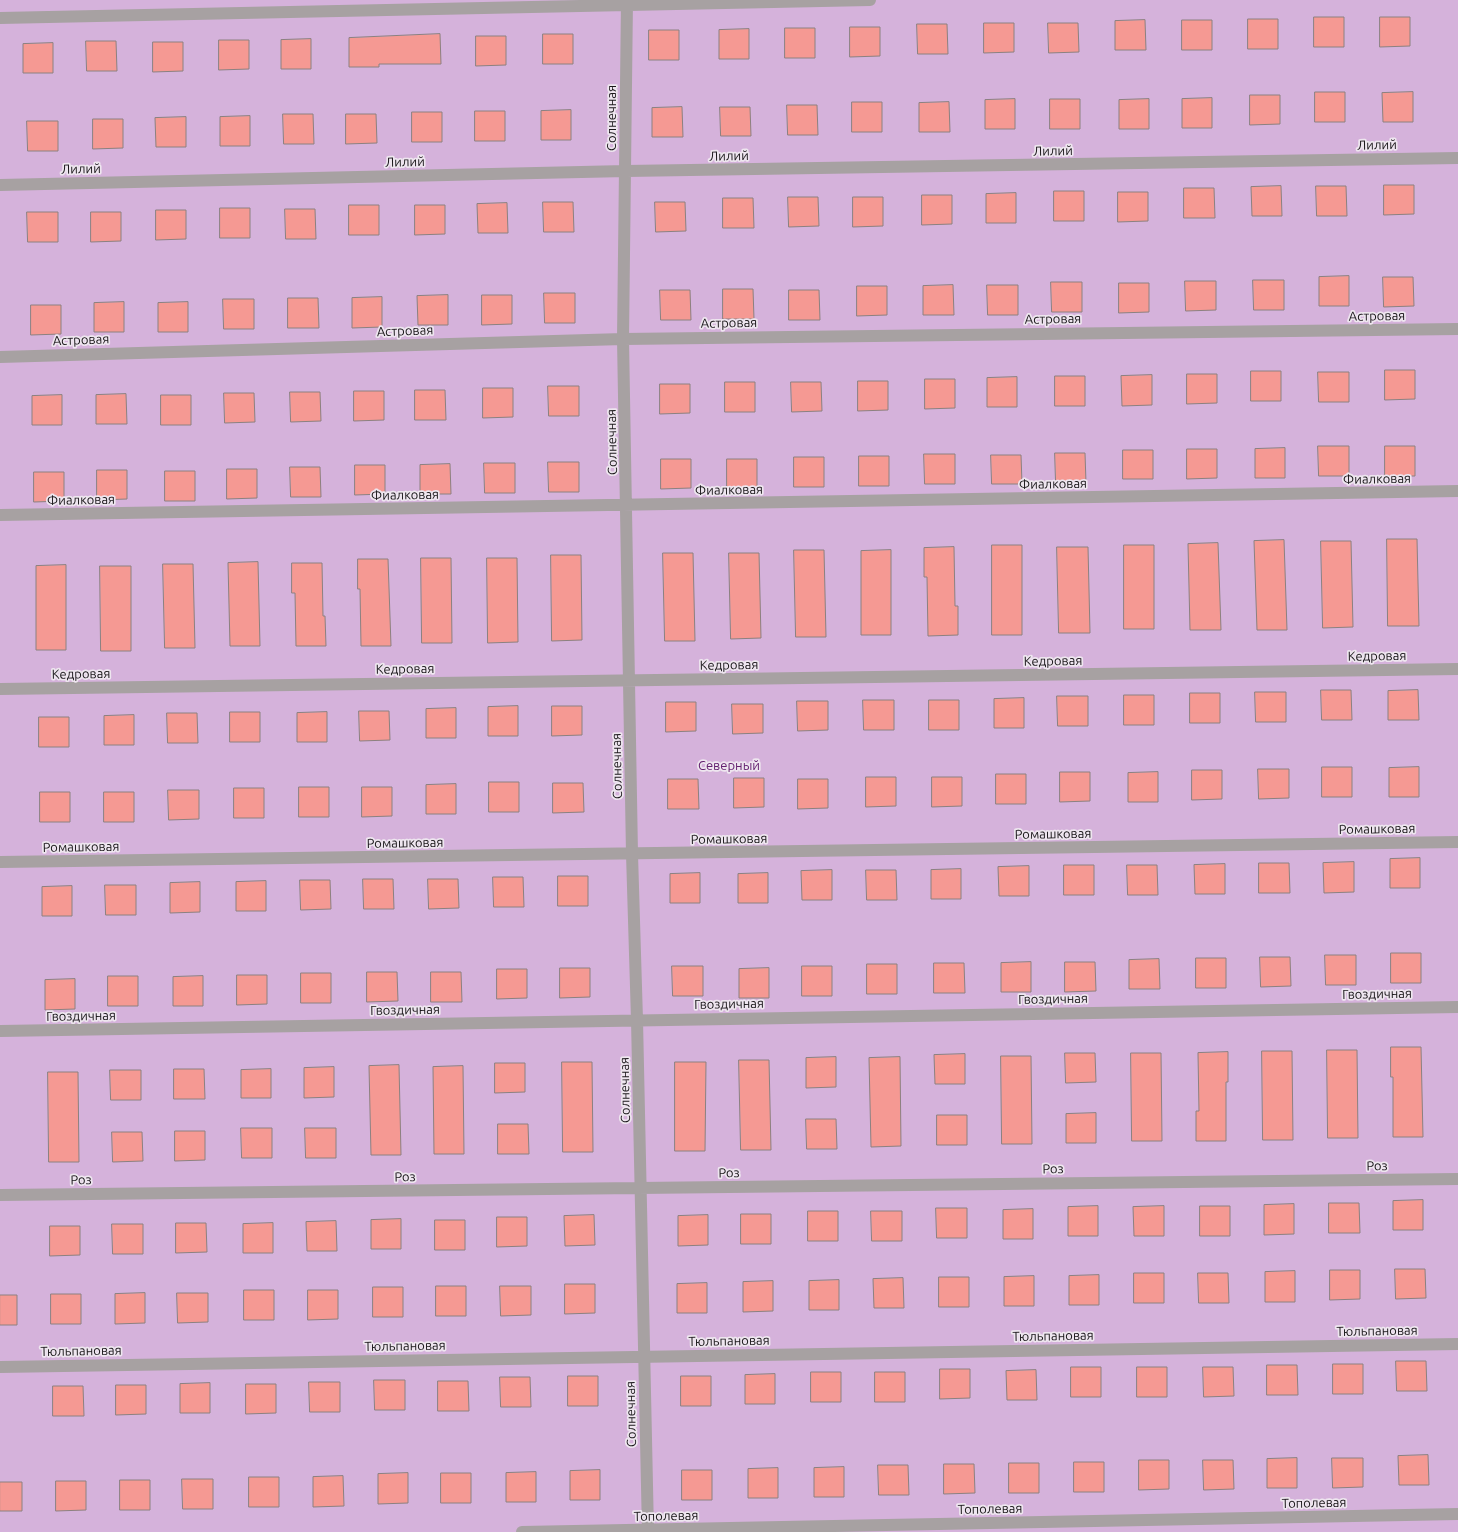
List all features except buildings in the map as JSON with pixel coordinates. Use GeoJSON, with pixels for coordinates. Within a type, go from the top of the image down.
{"type":"FeatureCollection","features":[{"type":"Feature","properties":{"kind":"street"},"geometry":{"type":"LineString","coordinates":[[0,18],[627,2],[870,0]]}},
{"type":"Feature","properties":{"kind":"street","name":"Солнечная"},"geometry":{"type":"LineString","coordinates":[[627,2],[623,338],[632,854],[648,1531]]}},
{"type":"Feature","properties":{"kind":"street","name":"Лилий"},"geometry":{"type":"LineString","coordinates":[[0,185],[626,172],[1458,158]]}},
{"type":"Feature","properties":{"kind":"street","name":"Астровая"},"geometry":{"type":"LineString","coordinates":[[0,357],[623,338],[1458,329]]}},
{"type":"Feature","properties":{"kind":"street","name":"Фиалковая"},"geometry":{"type":"LineString","coordinates":[[0,515],[627,506],[1458,491]]}},
{"type":"Feature","properties":{"kind":"street","name":"Кедровая"},"geometry":{"type":"LineString","coordinates":[[0,689],[1458,669]]}},
{"type":"Feature","properties":{"kind":"street","name":"Ромашковая"},"geometry":{"type":"LineString","coordinates":[[0,862],[1458,842]]}},
{"type":"Feature","properties":{"kind":"street","name":"Гвоздичная"},"geometry":{"type":"LineString","coordinates":[[0,1031],[1458,1007]]}},
{"type":"Feature","properties":{"kind":"street","name":"Роз"},"geometry":{"type":"LineString","coordinates":[[0,1195],[1458,1179]]}},
{"type":"Feature","properties":{"kind":"street","name":"Тюльпановая"},"geometry":{"type":"LineString","coordinates":[[0,1367],[1458,1344]]}},
{"type":"Feature","properties":{"kind":"street","name":"Тополевая"},"geometry":{"type":"LineString","coordinates":[[522,1532],[648,1531],[1458,1514]]}},
{"type":"Feature","properties":{"kind":"green space","name":"Северный"},"geometry":{"type":"Polygon","coordinates":[[[0,0],[1458,0],[1458,1532],[0,1532],[0,0]]]}}]}
